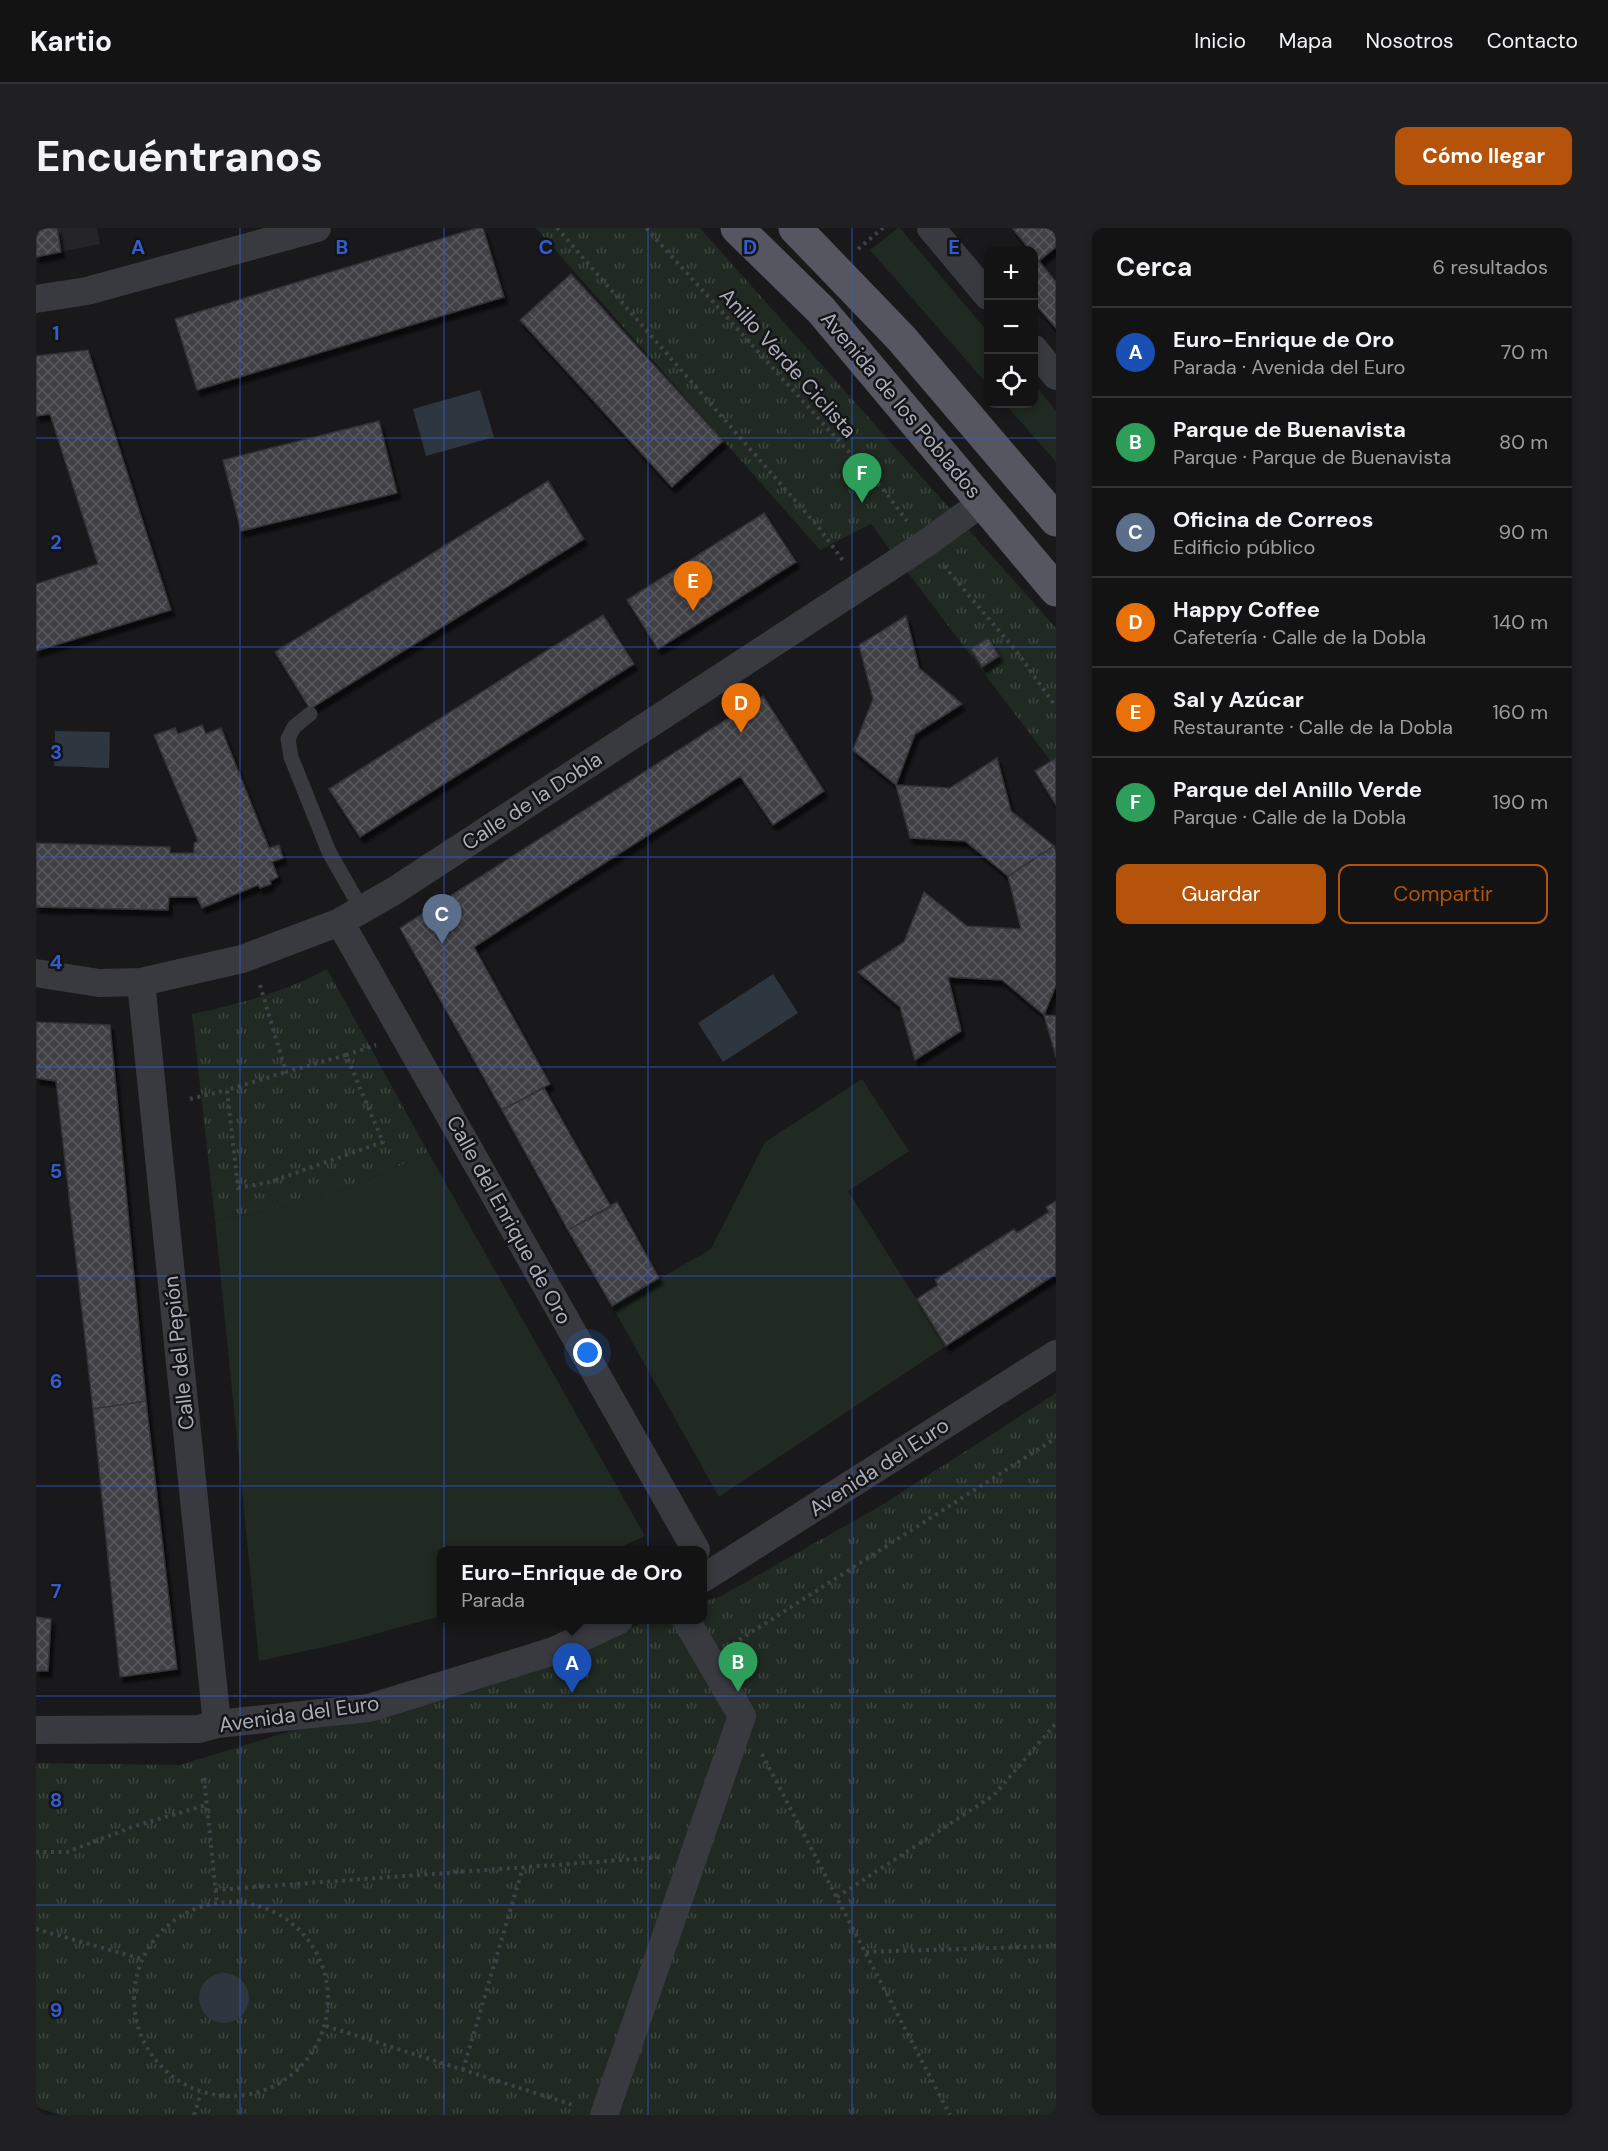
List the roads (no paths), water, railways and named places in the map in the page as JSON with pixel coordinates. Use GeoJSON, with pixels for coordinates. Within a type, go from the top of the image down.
{"type":"FeatureCollection","features":[{"type":"Feature","properties":{"kind":"main road","name":"Avenida de los Poblados"},"geometry":{"type":"LineString","coordinates":[[736,228],[821,310],[1056,590]]}},
{"type":"Feature","properties":{"kind":"main road","name":"Avenida de los Poblados"},"geometry":{"type":"LineString","coordinates":[[795,228],[901,338],[1056,520]]}},
{"type":"Feature","properties":{"kind":"street"},"geometry":{"type":"LineString","coordinates":[[36,299],[87,291],[317,228]]}},
{"type":"Feature","properties":{"kind":"street"},"geometry":{"type":"LineString","coordinates":[[931,228],[984,291]]}},
{"type":"Feature","properties":{"kind":"street"},"geometry":{"type":"LineString","coordinates":[[1038,354],[1056,376]]}},
{"type":"Feature","properties":{"kind":"street","name":"Calle de la Dobla"},"geometry":{"type":"LineString","coordinates":[[36,973],[99,983],[141,982],[242,959],[351,916],[394,891],[885,570],[983,502]]}},
{"type":"Feature","properties":{"kind":"street","name":"Calle del Enrique de Oro"},"geometry":{"type":"LineString","coordinates":[[351,916],[693,1546]]}},
{"type":"Feature","properties":{"kind":"street","name":"Calle del Pepión"},"geometry":{"type":"LineString","coordinates":[[141,982],[217,1724]]}},
{"type":"Feature","properties":{"kind":"street","name":"Avenida del Euro"},"geometry":{"type":"LineString","coordinates":[[707,1571],[1056,1354]]}},
{"type":"Feature","properties":{"kind":"street","name":"Avenida del Euro"},"geometry":{"type":"LineString","coordinates":[[36,1730],[199,1729],[217,1724],[369,1708],[554,1651],[611,1624]]}},
{"type":"Feature","properties":{"kind":"street"},"geometry":{"type":"LineString","coordinates":[[592,2112],[694,1855],[742,1716],[688,1624]]}},
{"type":"Feature","properties":{"kind":"lane"},"geometry":{"type":"LineString","coordinates":[[310,714],[294,727],[288,739],[291,758],[329,852],[351,916]]}},
{"type":"Feature","properties":{"kind":"place","name":"Parque del Anillo Verde"},"geometry":{"type":"Point","coordinates":[862,503]}},
{"type":"Feature","properties":{"kind":"place","name":"Sal y Azúcar"},"geometry":{"type":"Point","coordinates":[693,611]}},
{"type":"Feature","properties":{"kind":"place","name":"Happy Coffee"},"geometry":{"type":"Point","coordinates":[741,733]}},
{"type":"Feature","properties":{"kind":"place","name":"Oficina de Correos"},"geometry":{"type":"Point","coordinates":[442,944]}},
{"type":"Feature","properties":{"kind":"place","name":"Parque de Buenavista"},"geometry":{"type":"Point","coordinates":[738,1692]}},
{"type":"Feature","properties":{"kind":"place","name":"Euro-Enrique de Oro"},"geometry":{"type":"Point","coordinates":[572,1693]}}]}
